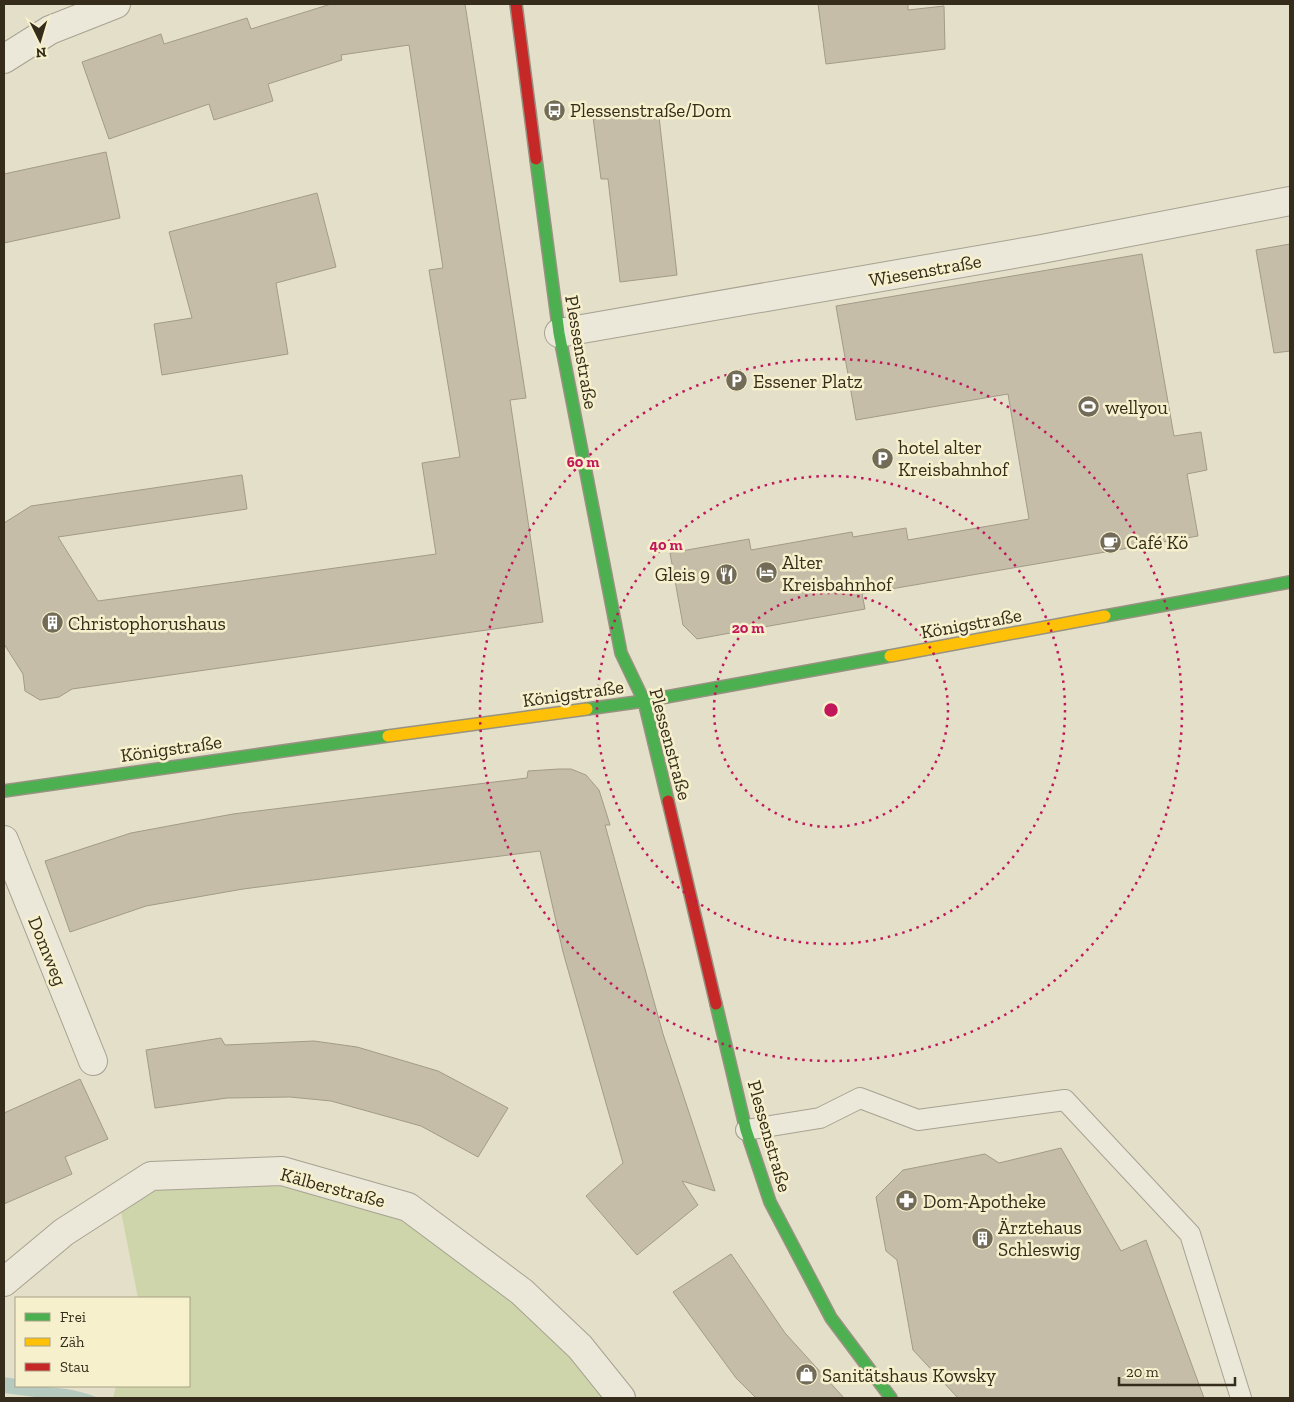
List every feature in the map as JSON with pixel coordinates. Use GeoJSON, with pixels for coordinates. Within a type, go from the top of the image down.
{"type":"FeatureCollection","features":[{"type":"Feature","properties":{"kind":"street"},"geometry":{"type":"LineString","coordinates":[[4,59],[50,30],[116,4]]}},
{"type":"Feature","properties":{"kind":"street","name":"Plessenstraße"},"geometry":{"type":"LineString","coordinates":[[516,4],[559,333],[621,653],[644,701],[746,1130],[770,1202],[831,1318],[891,1398]]}},
{"type":"Feature","properties":{"kind":"street","name":"Wiesenstraße"},"geometry":{"type":"LineString","coordinates":[[559,333],[1042,249],[1290,201]]}},
{"type":"Feature","properties":{"kind":"street","name":"Königstraße"},"geometry":{"type":"LineString","coordinates":[[4,791],[84,778],[644,701],[1290,582]]}},
{"type":"Feature","properties":{"kind":"street","name":"Domweg"},"geometry":{"type":"LineString","coordinates":[[4,840],[93,1061]]}},
{"type":"Feature","properties":{"kind":"street","name":"Kälberstraße"},"geometry":{"type":"LineString","coordinates":[[4,1282],[64,1232],[151,1176],[282,1171],[408,1207],[522,1292],[580,1347],[621,1398]]}},
{"type":"Feature","properties":{"kind":"lane"},"geometry":{"type":"LineString","coordinates":[[746,1130],[820,1118],[860,1098],[918,1120],[1065,1100],[1190,1234],[1240,1398]]}},
{"type":"Feature","properties":{"kind":"green space"},"geometry":{"type":"Polygon","coordinates":[[[283,1179],[396,1211],[521,1302],[606,1398],[113,1398],[116,1387],[190,1387],[190,1297],[138,1297],[119,1201],[161,1182],[283,1179]]]}},
{"type":"Feature","properties":{"kind":"shaded area"},"geometry":{"type":"Polygon","coordinates":[[[4,1377],[15,1379],[15,1387],[58,1388],[78,1391],[99,1398],[43,1398],[4,1393],[4,1377]]]}},
{"type":"Feature","properties":{"kind":"building"},"geometry":{"type":"Polygon","coordinates":[[[331,4],[465,4],[526,398],[510,400],[543,622],[72,689],[59,697],[40,700],[25,691],[23,674],[4,644],[4,523],[31,506],[242,475],[247,509],[58,537],[98,601],[436,554],[422,463],[460,457],[429,270],[443,268],[409,45],[341,55],[342,60],[268,84],[273,101],[214,120],[209,104],[109,139],[82,62],[161,34],[164,44],[247,18],[251,29],[331,4]]]}},
{"type":"Feature","properties":{"kind":"building"},"geometry":{"type":"Polygon","coordinates":[[[818,4],[908,4],[908,10],[944,6],[945,49],[826,64],[818,4]]]}},
{"type":"Feature","properties":{"kind":"building"},"geometry":{"type":"Polygon","coordinates":[[[658,108],[677,275],[620,282],[608,179],[601,179],[593,117],[658,108]]]}},
{"type":"Feature","properties":{"kind":"building"},"geometry":{"type":"Polygon","coordinates":[[[106,152],[120,218],[4,243],[4,174],[106,152]]]}},
{"type":"Feature","properties":{"kind":"building"},"geometry":{"type":"Polygon","coordinates":[[[317,193],[336,267],[276,283],[288,354],[162,375],[154,324],[192,318],[169,232],[317,193]]]}},
{"type":"Feature","properties":{"kind":"building"},"geometry":{"type":"Polygon","coordinates":[[[1290,244],[1290,351],[1274,353],[1256,250],[1290,244]]]}},
{"type":"Feature","properties":{"kind":"building","name":"wellyou"},"geometry":{"type":"Polygon","coordinates":[[[1142,254],[1174,436],[1201,432],[1207,470],[1187,474],[1198,536],[862,594],[865,609],[697,639],[683,625],[670,553],[749,539],[751,550],[852,532],[853,537],[906,528],[908,540],[1029,519],[1008,394],[856,420],[836,306],[1142,254]]]}},
{"type":"Feature","properties":{"kind":"building"},"geometry":{"type":"Polygon","coordinates":[[[571,769],[586,775],[599,790],[610,825],[605,825],[663,1034],[715,1191],[682,1181],[698,1205],[637,1255],[586,1196],[623,1163],[563,952],[540,851],[243,889],[146,906],[70,932],[45,861],[131,833],[233,814],[527,778],[528,771],[571,769]]]}},
{"type":"Feature","properties":{"kind":"building"},"geometry":{"type":"Polygon","coordinates":[[[221,1038],[225,1045],[314,1041],[357,1047],[438,1071],[508,1108],[478,1157],[421,1126],[331,1101],[290,1097],[227,1098],[155,1108],[146,1050],[221,1038]]]}},
{"type":"Feature","properties":{"kind":"building"},"geometry":{"type":"Polygon","coordinates":[[[80,1079],[108,1139],[65,1157],[72,1174],[4,1204],[4,1113],[80,1079]]]}},
{"type":"Feature","properties":{"kind":"building"},"geometry":{"type":"Polygon","coordinates":[[[1061,1148],[1121,1251],[1146,1240],[1204,1398],[958,1398],[913,1350],[897,1260],[886,1251],[876,1197],[903,1170],[985,1154],[999,1163],[1061,1148]]]}},
{"type":"Feature","properties":{"kind":"building"},"geometry":{"type":"Polygon","coordinates":[[[731,1254],[785,1333],[844,1398],[756,1398],[736,1378],[673,1292],[731,1254]]]}},
{"type":"Feature","properties":{"kind":"traffic: fast"},"geometry":{"type":"LineString","coordinates":[[536,159],[559,333],[621,653],[644,701],[668,801]]}},
{"type":"Feature","properties":{"kind":"traffic: fast"},"geometry":{"type":"LineString","coordinates":[[1105,616],[1290,582]]}},
{"type":"Feature","properties":{"kind":"traffic: fast"},"geometry":{"type":"LineString","coordinates":[[587,709],[644,701],[890,656]]}},
{"type":"Feature","properties":{"kind":"traffic: fast"},"geometry":{"type":"LineString","coordinates":[[4,791],[388,736]]}},
{"type":"Feature","properties":{"kind":"traffic: fast"},"geometry":{"type":"LineString","coordinates":[[716,1004],[746,1130],[770,1202],[831,1318],[891,1398]]}},
{"type":"Feature","properties":{"kind":"traffic: slow"},"geometry":{"type":"LineString","coordinates":[[890,656],[1105,616]]}},
{"type":"Feature","properties":{"kind":"traffic: slow"},"geometry":{"type":"LineString","coordinates":[[388,736],[587,709]]}},
{"type":"Feature","properties":{"kind":"traffic: jam"},"geometry":{"type":"LineString","coordinates":[[516,4],[536,159]]}},
{"type":"Feature","properties":{"kind":"traffic: jam"},"geometry":{"type":"LineString","coordinates":[[668,801],[716,1004]]}},
{"type":"Feature","properties":{"kind":"place","name":"Plessenstraße/Dom"},"geometry":{"type":"Point","coordinates":[554,110]}},
{"type":"Feature","properties":{"kind":"place","name":"Essener Platz"},"geometry":{"type":"Point","coordinates":[737,381]}},
{"type":"Feature","properties":{"kind":"place","name":"wellyou"},"geometry":{"type":"Point","coordinates":[1089,407]}},
{"type":"Feature","properties":{"kind":"place","name":"hotel alter Kreisbahnhof"},"geometry":{"type":"Point","coordinates":[882,458]}},
{"type":"Feature","properties":{"kind":"place","name":"Café Kö"},"geometry":{"type":"Point","coordinates":[1110,542]}},
{"type":"Feature","properties":{"kind":"place","name":"Alter Kreisbahnhof"},"geometry":{"type":"Point","coordinates":[766,573]}},
{"type":"Feature","properties":{"kind":"place","name":"Gleis 9"},"geometry":{"type":"Point","coordinates":[726,574]}},
{"type":"Feature","properties":{"kind":"place","name":"Christophorushaus"},"geometry":{"type":"Point","coordinates":[52,623]}},
{"type":"Feature","properties":{"kind":"place","name":"Dom-Apotheke"},"geometry":{"type":"Point","coordinates":[907,1201]}},
{"type":"Feature","properties":{"kind":"place","name":"Ärztehaus Schleswig"},"geometry":{"type":"Point","coordinates":[982,1238]}},
{"type":"Feature","properties":{"kind":"place","name":"Sanitätshaus Kowsky"},"geometry":{"type":"Point","coordinates":[806,1375]}}]}
